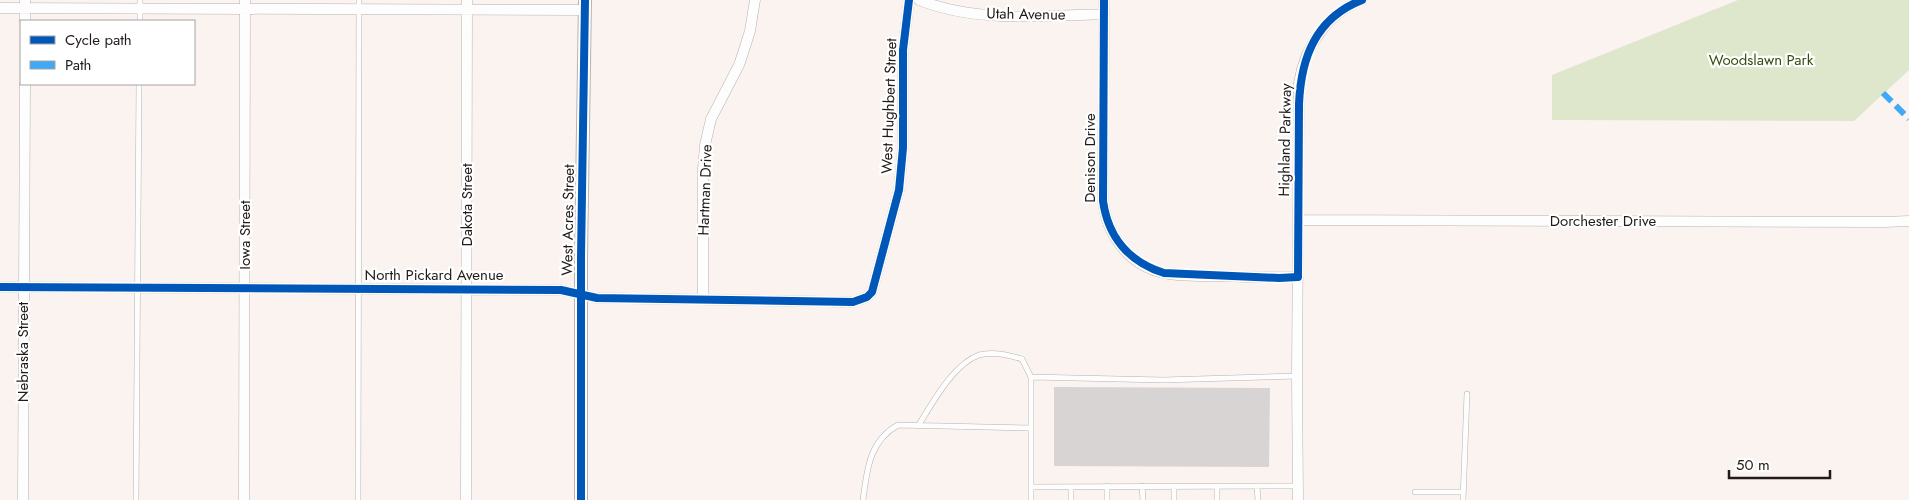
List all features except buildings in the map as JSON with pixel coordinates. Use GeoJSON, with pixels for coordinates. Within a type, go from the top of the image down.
{"type":"FeatureCollection","features":[{"type":"Feature","properties":{"kind":"street","name":"Hartman Drive"},"geometry":{"type":"LineString","coordinates":[[703,299],[703,170],[705,145],[711,119],[744,50],[750,30],[755,0]]}},
{"type":"Feature","properties":{"kind":"street","name":"West Hughbert Street"},"geometry":{"type":"LineString","coordinates":[[867,297],[872,292],[875,283],[899,190],[903,148],[903,50],[909,0]]}},
{"type":"Feature","properties":{"kind":"street","name":"Utah Avenue"},"geometry":{"type":"LineString","coordinates":[[919,0],[934,6],[962,12],[1000,16],[1104,14]]}},
{"type":"Feature","properties":{"kind":"street","name":"Denison Drive"},"geometry":{"type":"LineString","coordinates":[[1104,0],[1103,201],[1105,215],[1116,240],[1136,260],[1149,268],[1164,273],[1202,276],[1298,278]]}},
{"type":"Feature","properties":{"kind":"street","name":"Highland Parkway"},"geometry":{"type":"LineString","coordinates":[[1298,500],[1298,220],[1299,97],[1301,75],[1310,48],[1326,24],[1346,8],[1362,0]]}},
{"type":"Feature","properties":{"kind":"street"},"geometry":{"type":"LineString","coordinates":[[25,4],[25,20]]}},
{"type":"Feature","properties":{"kind":"street"},"geometry":{"type":"LineString","coordinates":[[0,8],[25,4],[585,5]]}},
{"type":"Feature","properties":{"kind":"street","name":"Iowa Street"},"geometry":{"type":"LineString","coordinates":[[244,500],[246,288],[245,4]]}},
{"type":"Feature","properties":{"kind":"street","name":"Dakota Street"},"geometry":{"type":"LineString","coordinates":[[466,500],[467,5]]}},
{"type":"Feature","properties":{"kind":"street","name":"West Acres Street"},"geometry":{"type":"LineString","coordinates":[[581,500],[585,5]]}},
{"type":"Feature","properties":{"kind":"street","name":"Nebraska Street"},"geometry":{"type":"LineString","coordinates":[[23,500],[25,85]]}},
{"type":"Feature","properties":{"kind":"street","name":"Dorchester Drive"},"geometry":{"type":"LineString","coordinates":[[1298,220],[1909,221]]}},
{"type":"Feature","properties":{"kind":"street","name":"North Pickard Avenue"},"geometry":{"type":"LineString","coordinates":[[0,287],[561,290],[597,298],[853,302],[867,297]]}},
{"type":"Feature","properties":{"kind":"lane"},"geometry":{"type":"LineString","coordinates":[[140,4],[140,20]]}},
{"type":"Feature","properties":{"kind":"lane"},"geometry":{"type":"LineString","coordinates":[[358,500],[359,4]]}},
{"type":"Feature","properties":{"kind":"lane"},"geometry":{"type":"LineString","coordinates":[[136,500],[140,85]]}},
{"type":"Feature","properties":{"kind":"lane"},"geometry":{"type":"LineString","coordinates":[[918,426],[936,398],[961,366],[979,355],[1005,354],[1022,359],[1031,377],[1031,500]]}},
{"type":"Feature","properties":{"kind":"lane"},"geometry":{"type":"LineString","coordinates":[[1031,377],[1164,380],[1297,376]]}},
{"type":"Feature","properties":{"kind":"lane"},"geometry":{"type":"LineString","coordinates":[[1463,500],[1467,394]]}},
{"type":"Feature","properties":{"kind":"lane"},"geometry":{"type":"LineString","coordinates":[[863,500],[872,453],[885,432],[898,425],[1031,428]]}},
{"type":"Feature","properties":{"kind":"lane"},"geometry":{"type":"LineString","coordinates":[[1107,486],[1107,500]]}},
{"type":"Feature","properties":{"kind":"lane"},"geometry":{"type":"LineString","coordinates":[[1142,486],[1143,500]]}},
{"type":"Feature","properties":{"kind":"lane"},"geometry":{"type":"LineString","coordinates":[[1174,486],[1174,500]]}},
{"type":"Feature","properties":{"kind":"lane"},"geometry":{"type":"LineString","coordinates":[[1217,486],[1217,500]]}},
{"type":"Feature","properties":{"kind":"lane"},"geometry":{"type":"LineString","coordinates":[[1258,486],[1258,500]]}},
{"type":"Feature","properties":{"kind":"lane"},"geometry":{"type":"LineString","coordinates":[[1031,487],[1298,486]]}},
{"type":"Feature","properties":{"kind":"lane"},"geometry":{"type":"LineString","coordinates":[[1071,487],[1071,500]]}},
{"type":"Feature","properties":{"kind":"lane"},"geometry":{"type":"LineString","coordinates":[[1415,492],[1463,492]]}},
{"type":"Feature","properties":{"kind":"green space","name":"Woodslawn Park"},"geometry":{"type":"Polygon","coordinates":[[[1738,0],[1909,0],[1909,70],[1854,121],[1552,120],[1552,75],[1738,0]]]}},
{"type":"Feature","properties":{"kind":"marked path"},"geometry":{"type":"LineString","coordinates":[[1883,93],[1909,119]]}},
{"type":"Feature","properties":{"kind":"cycle path"},"geometry":{"type":"LineString","coordinates":[[581,500],[581,257],[585,0]]}},
{"type":"Feature","properties":{"kind":"cycle path"},"geometry":{"type":"LineString","coordinates":[[0,287],[561,290],[597,298],[853,302],[867,297],[872,292],[899,190],[903,148],[903,50],[909,0]]}},
{"type":"Feature","properties":{"kind":"cycle path"},"geometry":{"type":"LineString","coordinates":[[1104,0],[1103,201],[1115,237],[1140,262],[1164,273],[1279,278],[1298,277],[1299,104],[1303,70],[1314,41],[1322,28],[1333,17],[1362,0]]}}]}
